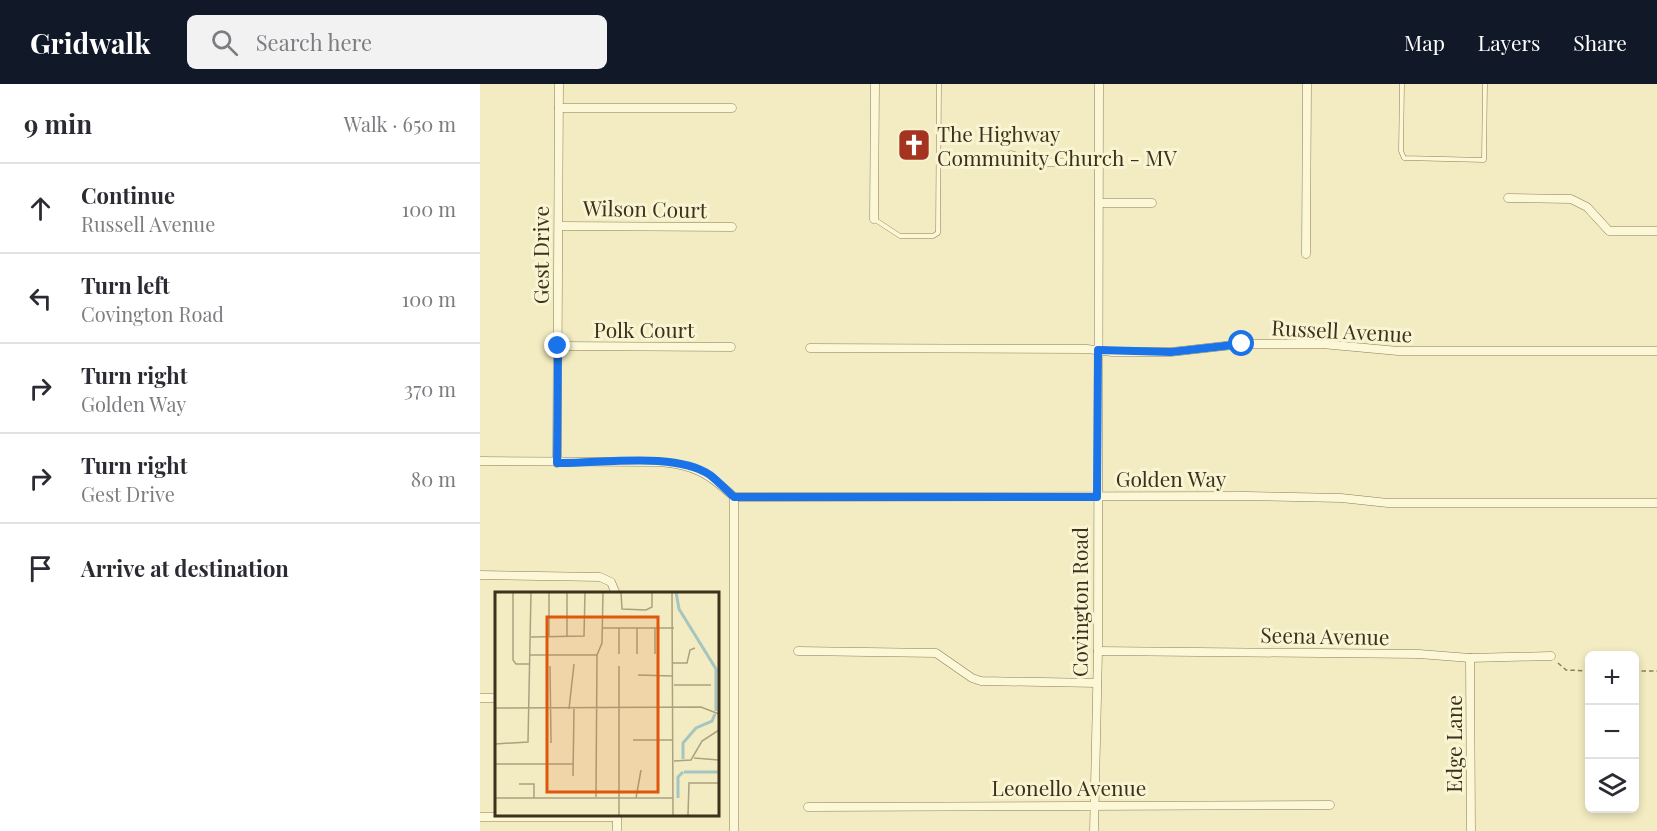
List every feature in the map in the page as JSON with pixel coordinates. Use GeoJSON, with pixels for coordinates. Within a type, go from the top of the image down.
{"type":"FeatureCollection","features":[{"type":"Feature","properties":{"kind":"street","name":"Gest Drive"},"geometry":{"type":"LineString","coordinates":[[557,463],[559,84]]}},
{"type":"Feature","properties":{"kind":"street"},"geometry":{"type":"LineString","coordinates":[[874,84],[874,219]]}},
{"type":"Feature","properties":{"kind":"street","name":"Covington Road"},"geometry":{"type":"LineString","coordinates":[[1094,831],[1098,651],[1099,84]]}},
{"type":"Feature","properties":{"kind":"street"},"geometry":{"type":"LineString","coordinates":[[1306,254],[1307,84]]}},
{"type":"Feature","properties":{"kind":"street"},"geometry":{"type":"LineString","coordinates":[[559,108],[732,108]]}},
{"type":"Feature","properties":{"kind":"street"},"geometry":{"type":"LineString","coordinates":[[1011,155],[1033,162],[1099,163]]}},
{"type":"Feature","properties":{"kind":"street"},"geometry":{"type":"LineString","coordinates":[[1508,198],[1571,199],[1587,207],[1609,231],[1657,231]]}},
{"type":"Feature","properties":{"kind":"street"},"geometry":{"type":"LineString","coordinates":[[1099,203],[1152,203]]}},
{"type":"Feature","properties":{"kind":"street","name":"Wilson Court"},"geometry":{"type":"LineString","coordinates":[[558,226],[732,227]]}},
{"type":"Feature","properties":{"kind":"street","name":"Russell Avenue"},"geometry":{"type":"LineString","coordinates":[[810,348],[1171,352],[1220,345],[1276,344],[1348,345],[1398,351],[1657,351]]}},
{"type":"Feature","properties":{"kind":"street","name":"Polk Court"},"geometry":{"type":"LineString","coordinates":[[558,346],[731,347]]}},
{"type":"Feature","properties":{"kind":"street"},"geometry":{"type":"LineString","coordinates":[[480,461],[685,464],[709,474],[734,497],[734,831]]}},
{"type":"Feature","properties":{"kind":"street","name":"Golden Way"},"geometry":{"type":"LineString","coordinates":[[734,497],[1247,496],[1341,498],[1388,502],[1657,503]]}},
{"type":"Feature","properties":{"kind":"street"},"geometry":{"type":"LineString","coordinates":[[480,575],[600,577],[611,582],[615,592]]}},
{"type":"Feature","properties":{"kind":"street"},"geometry":{"type":"LineString","coordinates":[[798,651],[936,653],[981,681],[1097,683]]}},
{"type":"Feature","properties":{"kind":"street","name":"Seena Avenue"},"geometry":{"type":"LineString","coordinates":[[1098,651],[1419,654],[1470,658],[1551,656]]}},
{"type":"Feature","properties":{"kind":"street","name":"Edge Lane"},"geometry":{"type":"LineString","coordinates":[[1470,658],[1471,831]]}},
{"type":"Feature","properties":{"kind":"street","name":"Leonello Avenue"},"geometry":{"type":"LineString","coordinates":[[808,807],[1330,805]]}},
{"type":"Feature","properties":{"kind":"street"},"geometry":{"type":"LineString","coordinates":[[480,817],[617,816],[617,831]]}},
{"type":"Feature","properties":{"kind":"lane"},"geometry":{"type":"LineString","coordinates":[[874,219],[900,236],[933,236],[938,233],[939,84]]}},
{"type":"Feature","properties":{"kind":"lane"},"geometry":{"type":"LineString","coordinates":[[1402,84],[1401,151],[1404,158],[1484,160],[1485,84]]}},
{"type":"Feature","properties":{"kind":"path"},"geometry":{"type":"LineString","coordinates":[[1551,656],[1566,670],[1585,671]]}},
{"type":"Feature","properties":{"kind":"path"},"geometry":{"type":"LineString","coordinates":[[1639,671],[1657,671]]}},
{"type":"Feature","properties":{"kind":"place","name":"The Highway Community Church - MV"},"geometry":{"type":"Point","coordinates":[914,145]}},
{"type":"Feature","properties":{"kind":"route"},"geometry":{"type":"LineString","coordinates":[[558,346],[557,463],[685,464],[709,474],[734,497],[1097,497],[1098,350],[1171,352],[1242,344]]}}]}
